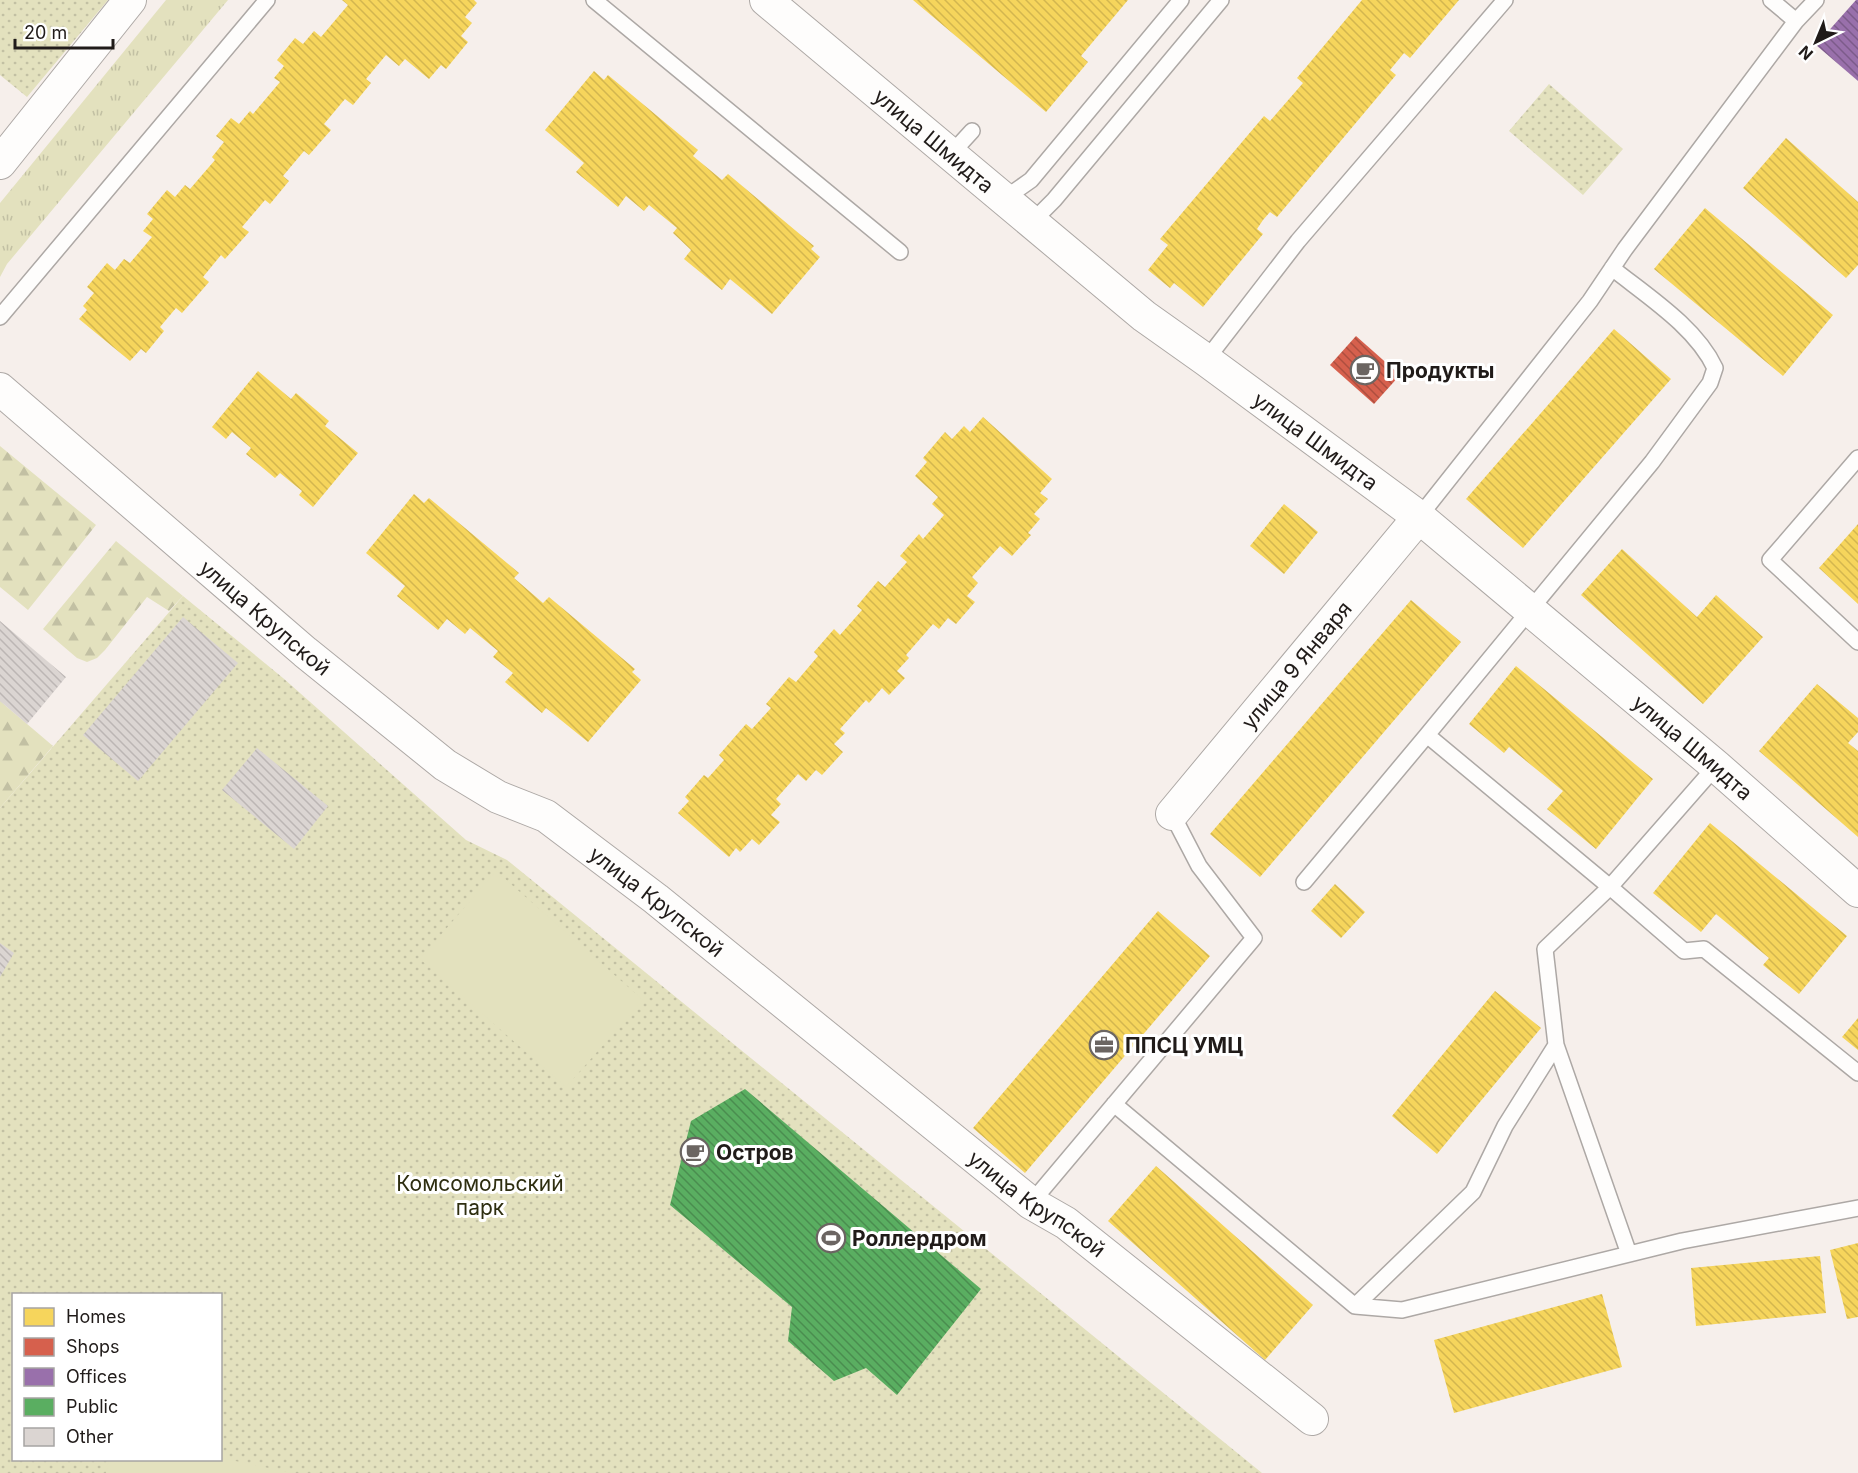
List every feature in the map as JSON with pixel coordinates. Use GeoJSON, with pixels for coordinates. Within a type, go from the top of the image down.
{"type":"FeatureCollection","features":[{"type":"Feature","properties":{"kind":"street"},"geometry":{"type":"LineString","coordinates":[[0,163],[130,0]]}},
{"type":"Feature","properties":{"kind":"street","name":"улица Шмидта"},"geometry":{"type":"LineString","coordinates":[[766,0],[1144,316],[1419,517],[1716,766],[1858,891]]}},
{"type":"Feature","properties":{"kind":"street","name":"улица Крупской"},"geometry":{"type":"LineString","coordinates":[[0,389],[305,652],[445,765],[498,796],[546,816],[665,906],[1031,1203],[1066,1223],[1312,1419]]}},
{"type":"Feature","properties":{"kind":"street","name":"улица 9 Января"},"geometry":{"type":"LineString","coordinates":[[1172,814],[1419,517]]}},
{"type":"Feature","properties":{"kind":"lane"},"geometry":{"type":"LineString","coordinates":[[0,318],[267,0]]}},
{"type":"Feature","properties":{"kind":"lane"},"geometry":{"type":"LineString","coordinates":[[594,0],[900,252]]}},
{"type":"Feature","properties":{"kind":"lane"},"geometry":{"type":"LineString","coordinates":[[1004,200],[1030,180],[1181,0]]}},
{"type":"Feature","properties":{"kind":"lane"},"geometry":{"type":"LineString","coordinates":[[1031,223],[1054,200],[1221,0]]}},
{"type":"Feature","properties":{"kind":"lane"},"geometry":{"type":"LineString","coordinates":[[1206,360],[1298,241],[1505,0]]}},
{"type":"Feature","properties":{"kind":"lane"},"geometry":{"type":"LineString","coordinates":[[1771,0],[1796,21]]}},
{"type":"Feature","properties":{"kind":"lane"},"geometry":{"type":"LineString","coordinates":[[1419,517],[1590,300],[1796,21],[1816,0]]}},
{"type":"Feature","properties":{"kind":"lane"},"geometry":{"type":"LineString","coordinates":[[950,154],[972,131]]}},
{"type":"Feature","properties":{"kind":"lane"},"geometry":{"type":"LineString","coordinates":[[1304,882],[1652,462],[1710,383],[1715,368],[1708,352],[1673,316],[1612,268]]}},
{"type":"Feature","properties":{"kind":"lane"},"geometry":{"type":"LineString","coordinates":[[1858,458],[1770,560],[1858,642]]}},
{"type":"Feature","properties":{"kind":"lane"},"geometry":{"type":"LineString","coordinates":[[1427,735],[1611,887],[1684,951],[1704,949],[1858,1073]]}},
{"type":"Feature","properties":{"kind":"lane"},"geometry":{"type":"LineString","coordinates":[[1629,1254],[1556,1045],[1545,949],[1611,887],[1716,766]]}},
{"type":"Feature","properties":{"kind":"lane"},"geometry":{"type":"LineString","coordinates":[[1031,1203],[1254,938],[1199,866],[1172,814]]}},
{"type":"Feature","properties":{"kind":"lane"},"geometry":{"type":"LineString","coordinates":[[1354,1306],[1473,1192],[1506,1126],[1556,1045]]}},
{"type":"Feature","properties":{"kind":"lane"},"geometry":{"type":"LineString","coordinates":[[1114,1104],[1354,1306],[1402,1310],[1682,1241],[1858,1208]]}},
{"type":"Feature","properties":{"kind":"green space"},"geometry":{"type":"Polygon","coordinates":[[[0,0],[108,0],[27,97],[0,75],[0,0]]]}},
{"type":"Feature","properties":{"kind":"green space"},"geometry":{"type":"Polygon","coordinates":[[[166,0],[228,0],[7,264],[0,277],[0,203],[166,0]]]}},
{"type":"Feature","properties":{"kind":"green space"},"geometry":{"type":"Polygon","coordinates":[[[1549,84],[1623,149],[1583,195],[1509,131],[1549,84]]]}},
{"type":"Feature","properties":{"kind":"green space"},"geometry":{"type":"Polygon","coordinates":[[[0,446],[96,525],[28,610],[0,587],[0,446]]]}},
{"type":"Feature","properties":{"kind":"green space"},"geometry":{"type":"Polygon","coordinates":[[[116,541],[183,596],[169,611],[147,597],[105,650],[97,658],[87,662],[77,658],[43,629],[116,541]]]}},
{"type":"Feature","properties":{"kind":"green space","name":"Комсомольский парк"},"geometry":{"type":"Polygon","coordinates":[[[183,596],[283,678],[466,840],[507,860],[1262,1473],[0,1473],[0,808],[183,596]]]}},
{"type":"Feature","properties":{"kind":"green space"},"geometry":{"type":"Polygon","coordinates":[[[0,701],[53,746],[0,808],[0,701]]]}},
{"type":"Feature","properties":{"kind":"green space"},"geometry":{"type":"Polygon","coordinates":[[[496,871],[643,1000],[566,1087],[420,959],[496,871]]]}},
{"type":"Feature","properties":{"kind":"green space"},"geometry":{"type":"Polygon","coordinates":[[[222,1458],[293,1473],[106,1473],[109,1461],[222,1461],[222,1458]]]}},
{"type":"Feature","properties":{"kind":"building: Homes"},"geometry":{"type":"Polygon","coordinates":[[[342,0],[474,0],[477,3],[465,17],[472,23],[461,36],[468,42],[446,69],[441,65],[429,79],[405,59],[399,66],[386,55],[366,79],[371,83],[353,105],[345,99],[324,124],[331,130],[309,155],[304,151],[283,176],[289,181],[270,204],[265,200],[242,227],[249,232],[225,259],[221,255],[203,277],[209,282],[182,313],[176,308],[160,327],[164,331],[146,353],[141,349],[130,361],[79,319],[87,310],[83,306],[94,293],[87,287],[107,263],[115,270],[124,259],[130,263],[152,237],[143,231],[153,219],[147,214],[167,190],[175,197],[185,185],[190,189],[215,160],[212,157],[224,142],[216,136],[231,118],[239,124],[250,111],[253,114],[280,82],[274,78],[284,66],[277,60],[295,38],[303,44],[314,31],[321,37],[348,5],[342,0]]]}},
{"type":"Feature","properties":{"kind":"building: Homes"},"geometry":{"type":"Polygon","coordinates":[[[913,0],[1128,0],[1081,56],[1088,62],[1046,112],[913,0]]]}},
{"type":"Feature","properties":{"kind":"building: Homes"},"geometry":{"type":"Polygon","coordinates":[[[1362,0],[1459,0],[1410,58],[1404,53],[1390,70],[1396,75],[1277,217],[1270,212],[1263,220],[1257,229],[1263,234],[1203,307],[1174,283],[1170,288],[1148,270],[1168,245],[1160,239],[1264,116],[1270,121],[1303,83],[1297,78],[1362,0]]]}},
{"type":"Feature","properties":{"kind":"building: Homes"},"geometry":{"type":"Polygon","coordinates":[[[594,71],[604,80],[608,75],[698,150],[693,156],[722,180],[728,174],[814,246],[811,249],[820,257],[772,314],[730,279],[722,290],[684,259],[691,250],[673,233],[677,228],[649,205],[644,211],[626,196],[618,207],[576,172],[584,163],[545,130],[594,71]]]}},
{"type":"Feature","properties":{"kind":"building: Homes"},"geometry":{"type":"Polygon","coordinates":[[[1786,138],[1858,202],[1858,265],[1846,278],[1743,188],[1786,138]]]}},
{"type":"Feature","properties":{"kind":"building: Homes"},"geometry":{"type":"Polygon","coordinates":[[[1705,208],[1833,315],[1783,376],[1654,269],[1705,208]]]}},
{"type":"Feature","properties":{"kind":"building: Homes"},"geometry":{"type":"Polygon","coordinates":[[[1614,329],[1671,379],[1523,548],[1466,499],[1614,329]]]}},
{"type":"Feature","properties":{"kind":"building: Homes"},"geometry":{"type":"Polygon","coordinates":[[[258,371],[291,399],[296,393],[329,421],[325,426],[358,453],[313,507],[299,495],[302,491],[280,473],[275,478],[246,454],[251,448],[232,432],[226,439],[212,427],[258,371]]]}},
{"type":"Feature","properties":{"kind":"building: Homes"},"geometry":{"type":"Polygon","coordinates":[[[983,417],[1052,479],[1040,493],[1048,499],[1034,514],[1040,519],[1028,533],[1031,535],[1012,556],[1000,546],[972,577],[978,583],[967,596],[975,602],[956,624],[948,618],[939,629],[933,624],[906,655],[909,658],[897,671],[905,678],[889,695],[882,688],[869,703],[866,700],[840,729],[845,733],[834,744],[843,752],[822,775],[816,770],[806,781],[798,774],[776,799],[781,804],[771,815],[780,822],[759,845],[752,839],[740,852],[736,848],[729,857],[678,813],[689,801],[685,797],[704,775],[708,778],[724,760],[719,755],[746,724],[752,729],[771,708],[766,704],[789,677],[796,682],[818,656],[814,652],[834,629],[840,635],[862,610],[857,606],[878,581],[885,587],[907,562],[900,556],[919,534],[923,539],[944,515],[932,504],[938,497],[915,476],[927,462],[923,458],[945,432],[952,439],[964,426],[970,432],[983,417]]]}},
{"type":"Feature","properties":{"kind":"building: Homes"},"geometry":{"type":"Polygon","coordinates":[[[414,494],[424,503],[429,498],[519,573],[514,578],[543,603],[549,597],[635,669],[632,672],[641,680],[588,742],[546,708],[542,713],[505,682],[513,673],[493,657],[498,651],[470,628],[465,634],[447,619],[438,630],[397,596],[405,586],[366,553],[414,494]]]}},
{"type":"Feature","properties":{"kind":"building: Homes"},"geometry":{"type":"Polygon","coordinates":[[[1284,504],[1318,532],[1284,574],[1250,546],[1284,504]]]}},
{"type":"Feature","properties":{"kind":"building: Homes"},"geometry":{"type":"Polygon","coordinates":[[[1858,524],[1858,604],[1819,568],[1858,524]]]}},
{"type":"Feature","properties":{"kind":"building: Homes"},"geometry":{"type":"Polygon","coordinates":[[[1622,549],[1697,617],[1716,595],[1763,637],[1703,704],[1581,595],[1622,549]]]}},
{"type":"Feature","properties":{"kind":"building: Homes"},"geometry":{"type":"Polygon","coordinates":[[[1411,600],[1461,642],[1260,877],[1210,834],[1411,600]]]}},
{"type":"Feature","properties":{"kind":"building: Homes"},"geometry":{"type":"Polygon","coordinates":[[[1516,666],[1653,779],[1596,849],[1547,809],[1563,791],[1509,747],[1504,753],[1469,724],[1516,666]]]}},
{"type":"Feature","properties":{"kind":"building: Homes"},"geometry":{"type":"Polygon","coordinates":[[[1817,684],[1858,718],[1858,732],[1848,743],[1858,751],[1858,837],[1759,751],[1817,684]]]}},
{"type":"Feature","properties":{"kind":"building: Homes"},"geometry":{"type":"Polygon","coordinates":[[[1710,823],[1847,936],[1799,994],[1763,965],[1769,958],[1716,914],[1701,932],[1653,893],[1710,823]]]}},
{"type":"Feature","properties":{"kind":"building: Homes"},"geometry":{"type":"Polygon","coordinates":[[[1335,884],[1365,912],[1341,938],[1311,911],[1335,884]]]}},
{"type":"Feature","properties":{"kind":"building: Homes"},"geometry":{"type":"Polygon","coordinates":[[[1158,911],[1210,956],[1025,1173],[973,1128],[1158,911]]]}},
{"type":"Feature","properties":{"kind":"building: Homes"},"geometry":{"type":"Polygon","coordinates":[[[1495,991],[1541,1028],[1437,1154],[1392,1116],[1495,991]]]}},
{"type":"Feature","properties":{"kind":"building: Homes"},"geometry":{"type":"Polygon","coordinates":[[[1858,1018],[1858,1050],[1842,1037],[1858,1018]]]}},
{"type":"Feature","properties":{"kind":"building: Homes"},"geometry":{"type":"Polygon","coordinates":[[[1156,1166],[1313,1305],[1265,1360],[1108,1221],[1156,1166]]]}},
{"type":"Feature","properties":{"kind":"building: Homes"},"geometry":{"type":"Polygon","coordinates":[[[1858,1243],[1858,1317],[1847,1319],[1830,1250],[1858,1243]]]}},
{"type":"Feature","properties":{"kind":"building: Homes"},"geometry":{"type":"Polygon","coordinates":[[[1820,1256],[1826,1313],[1696,1326],[1691,1268],[1820,1256]]]}},
{"type":"Feature","properties":{"kind":"building: Homes"},"geometry":{"type":"Polygon","coordinates":[[[1602,1294],[1622,1367],[1454,1413],[1434,1340],[1602,1294]]]}},
{"type":"Feature","properties":{"kind":"building: Shops","name":"Продукты"},"geometry":{"type":"Polygon","coordinates":[[[1356,336],[1400,375],[1374,404],[1330,365],[1356,336]]]}},
{"type":"Feature","properties":{"kind":"building: Offices"},"geometry":{"type":"Polygon","coordinates":[[[1858,0],[1858,81],[1816,45],[1858,0]]]}},
{"type":"Feature","properties":{"kind":"building: Public"},"geometry":{"type":"Polygon","coordinates":[[[745,1089],[981,1289],[897,1395],[866,1368],[834,1381],[788,1341],[792,1307],[670,1205],[691,1121],[745,1089]]]}},
{"type":"Feature","properties":{"kind":"building: Other"},"geometry":{"type":"Polygon","coordinates":[[[183,617],[238,663],[138,781],[83,735],[183,617]]]}},
{"type":"Feature","properties":{"kind":"building: Other"},"geometry":{"type":"Polygon","coordinates":[[[0,621],[66,677],[27,724],[0,701],[0,621]]]}},
{"type":"Feature","properties":{"kind":"building: Other"},"geometry":{"type":"Polygon","coordinates":[[[257,748],[328,806],[294,849],[222,790],[257,748]]]}},
{"type":"Feature","properties":{"kind":"building: Other"},"geometry":{"type":"Polygon","coordinates":[[[0,943],[14,953],[0,977],[0,943]]]}},
{"type":"Feature","properties":{"kind":"place","name":"Продукты"},"geometry":{"type":"Point","coordinates":[1365,370]}},
{"type":"Feature","properties":{"kind":"place","name":"ППСЦ УМЦ"},"geometry":{"type":"Point","coordinates":[1104,1045]}},
{"type":"Feature","properties":{"kind":"place","name":"Остров"},"geometry":{"type":"Point","coordinates":[695,1152]}},
{"type":"Feature","properties":{"kind":"place","name":"Роллердром"},"geometry":{"type":"Point","coordinates":[831,1238]}}]}
